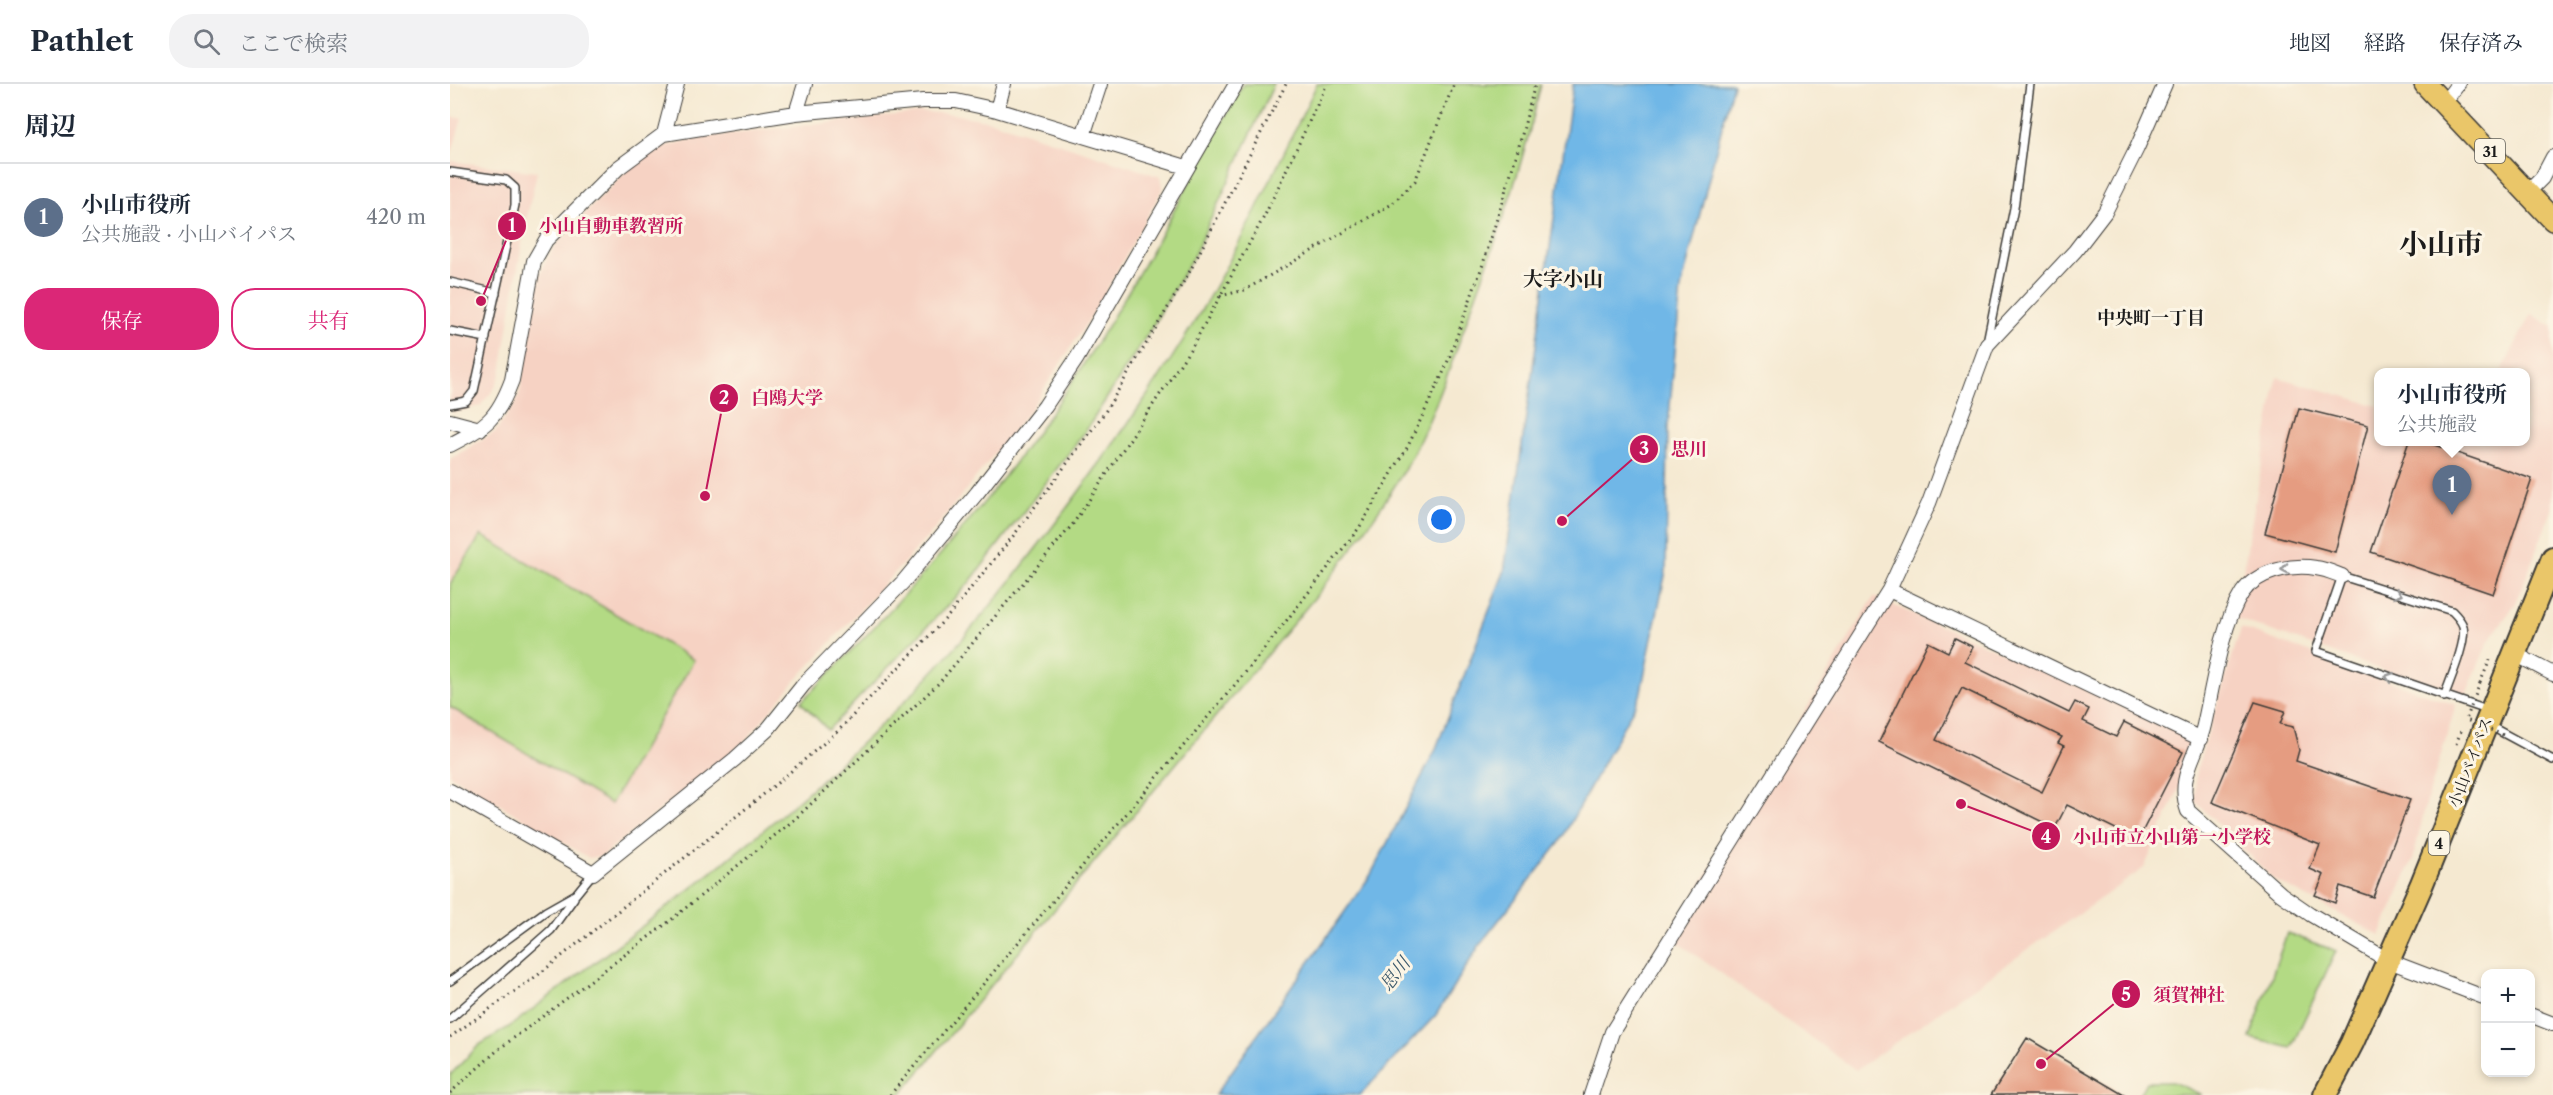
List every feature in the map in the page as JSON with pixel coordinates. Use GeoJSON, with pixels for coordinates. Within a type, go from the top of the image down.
{"type":"FeatureCollection","features":[{"type":"Feature","properties":{"kind":"highway","name":"小山バイパス"},"geometry":{"type":"LineString","coordinates":[[2325,1095],[2389,961],[2493,723],[2515,654],[2553,558]]}},
{"type":"Feature","properties":{"kind":"main road","name":"31"},"geometry":{"type":"LineString","coordinates":[[2425,84],[2553,220]]}},
{"type":"Feature","properties":{"kind":"street"},"geometry":{"type":"LineString","coordinates":[[664,134],[677,84]]}},
{"type":"Feature","properties":{"kind":"street"},"geometry":{"type":"LineString","coordinates":[[796,113],[805,84]]}},
{"type":"Feature","properties":{"kind":"street"},"geometry":{"type":"LineString","coordinates":[[997,110],[1004,84]]}},
{"type":"Feature","properties":{"kind":"street"},"geometry":{"type":"LineString","coordinates":[[1083,136],[1100,84]]}},
{"type":"Feature","properties":{"kind":"street"},"geometry":{"type":"LineString","coordinates":[[450,791],[593,873],[768,729],[804,684],[910,573],[977,493],[1045,406],[1108,307],[1186,167],[1236,84]]}},
{"type":"Feature","properties":{"kind":"street"},"geometry":{"type":"LineString","coordinates":[[1591,1095],[1612,1032],[1889,590],[1929,503],[1987,345],[2075,251],[2105,212],[2137,148],[2164,84]]}},
{"type":"Feature","properties":{"kind":"street"},"geometry":{"type":"LineString","coordinates":[[2444,103],[2458,84]]}},
{"type":"Feature","properties":{"kind":"street"},"geometry":{"type":"LineString","coordinates":[[450,445],[480,429],[495,416],[505,399],[512,380],[534,261],[546,240],[618,168],[664,134],[796,113],[923,100],[956,101],[997,110],[1186,167]]}},
{"type":"Feature","properties":{"kind":"street"},"geometry":{"type":"LineString","coordinates":[[2528,192],[2542,178],[2553,157]]}},
{"type":"Feature","properties":{"kind":"street"},"geometry":{"type":"LineString","coordinates":[[450,421],[480,429]]}},
{"type":"Feature","properties":{"kind":"street"},"geometry":{"type":"LineString","coordinates":[[2342,576],[2316,568],[2291,568],[2266,573],[2243,591],[2230,618],[2201,739],[2186,773],[2183,796],[2188,811],[2281,894],[2389,961],[2481,996]]}},
{"type":"Feature","properties":{"kind":"street"},"geometry":{"type":"LineString","coordinates":[[1889,590],[2201,739]]}},
{"type":"Feature","properties":{"kind":"street"},"geometry":{"type":"LineString","coordinates":[[2515,654],[2553,674]]}},
{"type":"Feature","properties":{"kind":"street"},"geometry":{"type":"LineString","coordinates":[[2535,1017],[2553,1024]]}},
{"type":"Feature","properties":{"kind":"lane"},"geometry":{"type":"LineString","coordinates":[[1987,345],[2014,208],[2030,84]]}},
{"type":"Feature","properties":{"kind":"lane"},"geometry":{"type":"LineString","coordinates":[[450,172],[506,180],[515,189],[515,205],[474,391],[466,401],[450,404]]}},
{"type":"Feature","properties":{"kind":"lane"},"geometry":{"type":"LineString","coordinates":[[450,282],[496,293]]}},
{"type":"Feature","properties":{"kind":"lane"},"geometry":{"type":"LineString","coordinates":[[450,331],[486,338]]}},
{"type":"Feature","properties":{"kind":"lane"},"geometry":{"type":"LineString","coordinates":[[2444,697],[2463,640],[2464,628],[2459,618],[2452,611],[2342,576],[2316,651],[2444,697],[2493,723],[2553,760]]}},
{"type":"Feature","properties":{"kind":"lane"},"geometry":{"type":"LineString","coordinates":[[450,1019],[551,930],[593,873]]}},
{"type":"Feature","properties":{"kind":"lane"},"geometry":{"type":"LineString","coordinates":[[450,981],[546,911],[576,894]]}},
{"type":"Feature","properties":{"kind":"path"},"geometry":{"type":"LineString","coordinates":[[450,1037],[538,975],[770,790],[838,731],[949,615],[1014,535],[1105,412],[1190,271],[1286,84]]}},
{"type":"Feature","properties":{"kind":"path"},"geometry":{"type":"LineString","coordinates":[[450,1094],[500,1049],[666,924],[795,819],[939,682],[1073,524],[1193,345],[1264,217],[1328,84]]}},
{"type":"Feature","properties":{"kind":"path"},"geometry":{"type":"LineString","coordinates":[[1220,296],[1245,290],[1392,204],[1415,181],[1454,84]]}},
{"type":"Feature","properties":{"kind":"path"},"geometry":{"type":"LineString","coordinates":[[891,1095],[1254,662],[1359,528],[1408,446],[1445,369],[1483,264],[1518,150],[1535,84]]}},
{"type":"Feature","properties":{"kind":"path"},"geometry":{"type":"LineString","coordinates":[[2490,660],[2466,720],[2493,723]]}},
{"type":"Feature","properties":{"kind":"shaded area"},"geometry":{"type":"Polygon","coordinates":[[[922,112],[952,114],[991,121],[1161,177],[1162,190],[1097,307],[1032,407],[932,532],[795,681],[744,742],[602,856],[589,858],[450,775],[450,459],[495,432],[516,402],[520,391],[539,278],[546,260],[557,243],[626,171],[654,149],[698,138],[922,112]]]}},
{"type":"Feature","properties":{"kind":"shaded area"},"geometry":{"type":"Polygon","coordinates":[[[450,117],[462,118],[450,159],[450,117]]]}},
{"type":"Feature","properties":{"kind":"shaded area"},"geometry":{"type":"Polygon","coordinates":[[[450,161],[537,172],[524,230],[501,373],[494,389],[480,406],[455,412],[450,412],[450,161]]]}},
{"type":"Feature","properties":{"kind":"shaded area"},"geometry":{"type":"Polygon","coordinates":[[[2531,314],[2553,327],[2553,507],[2516,603],[2488,642],[2464,699],[2235,618],[2277,377],[2374,405],[2374,446],[2530,446],[2530,368],[2503,368],[2531,314]]]}},
{"type":"Feature","properties":{"kind":"shaded area"},"geometry":{"type":"Polygon","coordinates":[[[1874,597],[2201,739],[2144,868],[1856,1070],[1669,936],[1874,597]]]}},
{"type":"Feature","properties":{"kind":"shaded area"},"geometry":{"type":"Polygon","coordinates":[[[2241,628],[2456,705],[2424,811],[2413,860],[2380,935],[2274,880],[2195,801],[2196,771],[2241,628]]]}},
{"type":"Feature","properties":{"kind":"green space"},"geometry":{"type":"Polygon","coordinates":[[[1243,84],[1274,84],[1194,255],[1152,327],[1085,432],[969,583],[828,730],[801,702],[931,565],[992,493],[1048,417],[1126,295],[1243,84]]]}},
{"type":"Feature","properties":{"kind":"green space"},"geometry":{"type":"Polygon","coordinates":[[[1317,84],[1541,84],[1527,142],[1509,200],[1439,396],[1402,474],[1363,533],[1321,590],[900,1095],[450,1095],[450,1075],[479,1045],[509,1027],[609,952],[756,836],[850,754],[918,688],[962,640],[1063,513],[1170,361],[1239,243],[1317,84]]]}},
{"type":"Feature","properties":{"kind":"green space"},"geometry":{"type":"Polygon","coordinates":[[[481,535],[694,660],[611,804],[450,707],[450,584],[481,535]]]}},
{"type":"Feature","properties":{"kind":"green space"},"geometry":{"type":"Polygon","coordinates":[[[2287,933],[2336,951],[2291,1048],[2250,1038],[2287,933]]]}},
{"type":"Feature","properties":{"kind":"green space"},"geometry":{"type":"Polygon","coordinates":[[[2146,1082],[2173,1082],[2202,1095],[2139,1095],[2146,1082]]]}},
{"type":"Feature","properties":{"kind":"water"},"geometry":{"type":"Polygon","coordinates":[[[1573,84],[1733,84],[1681,288],[1668,427],[1666,571],[1640,696],[1560,842],[1481,943],[1436,1015],[1360,1095],[1215,1095],[1370,876],[1435,751],[1504,572],[1573,84]]]}},
{"type":"Feature","properties":{"kind":"building"},"geometry":{"type":"Polygon","coordinates":[[[2299,408],[2368,425],[2335,552],[2265,533],[2299,408]]]}},
{"type":"Feature","properties":{"kind":"building"},"geometry":{"type":"Polygon","coordinates":[[[2407,446],[2437,446],[2532,479],[2493,594],[2371,552],[2407,446]]]}},
{"type":"Feature","properties":{"kind":"building"},"geometry":{"type":"Polygon","coordinates":[[[1955,638],[1973,647],[1965,662],[2069,713],[2075,702],[2089,709],[2083,721],[2116,737],[2124,722],[2183,752],[2138,840],[2067,805],[2055,828],[1879,742],[1928,642],[1948,652],[1955,638]],[[1962,688],[1936,740],[2042,792],[2064,746],[2058,743],[2062,737],[1962,688]]]}},
{"type":"Feature","properties":{"kind":"building"},"geometry":{"type":"Polygon","coordinates":[[[2255,702],[2285,711],[2280,724],[2293,727],[2299,750],[2296,761],[2410,800],[2373,897],[2340,886],[2335,903],[2315,895],[2324,875],[2310,869],[2320,845],[2212,802],[2255,702]]]}},
{"type":"Feature","properties":{"kind":"building"},"geometry":{"type":"Polygon","coordinates":[[[2027,1038],[2124,1095],[1991,1095],[2027,1038]]]}},
{"type":"Feature","properties":{"kind":"place","name":"小山自動車教習所"},"geometry":{"type":"Point","coordinates":[481,301]}},
{"type":"Feature","properties":{"kind":"place","name":"白鴎大学"},"geometry":{"type":"Point","coordinates":[705,496]}},
{"type":"Feature","properties":{"kind":"place","name":"小山市役所"},"geometry":{"type":"Point","coordinates":[2452,515]}},
{"type":"Feature","properties":{"kind":"place","name":"思川"},"geometry":{"type":"Point","coordinates":[1562,521]}},
{"type":"Feature","properties":{"kind":"place","name":"小山市立小山第一小学校"},"geometry":{"type":"Point","coordinates":[1961,804]}},
{"type":"Feature","properties":{"kind":"place","name":"須賀神社"},"geometry":{"type":"Point","coordinates":[2041,1064]}},
{"type":"Feature","properties":{"kind":"district","name":"小山市"},"geometry":{"type":"Point","coordinates":[2441,244]}},
{"type":"Feature","properties":{"kind":"district","name":"大字小山"},"geometry":{"type":"Point","coordinates":[1563,279]}},
{"type":"Feature","properties":{"kind":"district","name":"中央町一丁目"},"geometry":{"type":"Point","coordinates":[2151,318]}}]}
